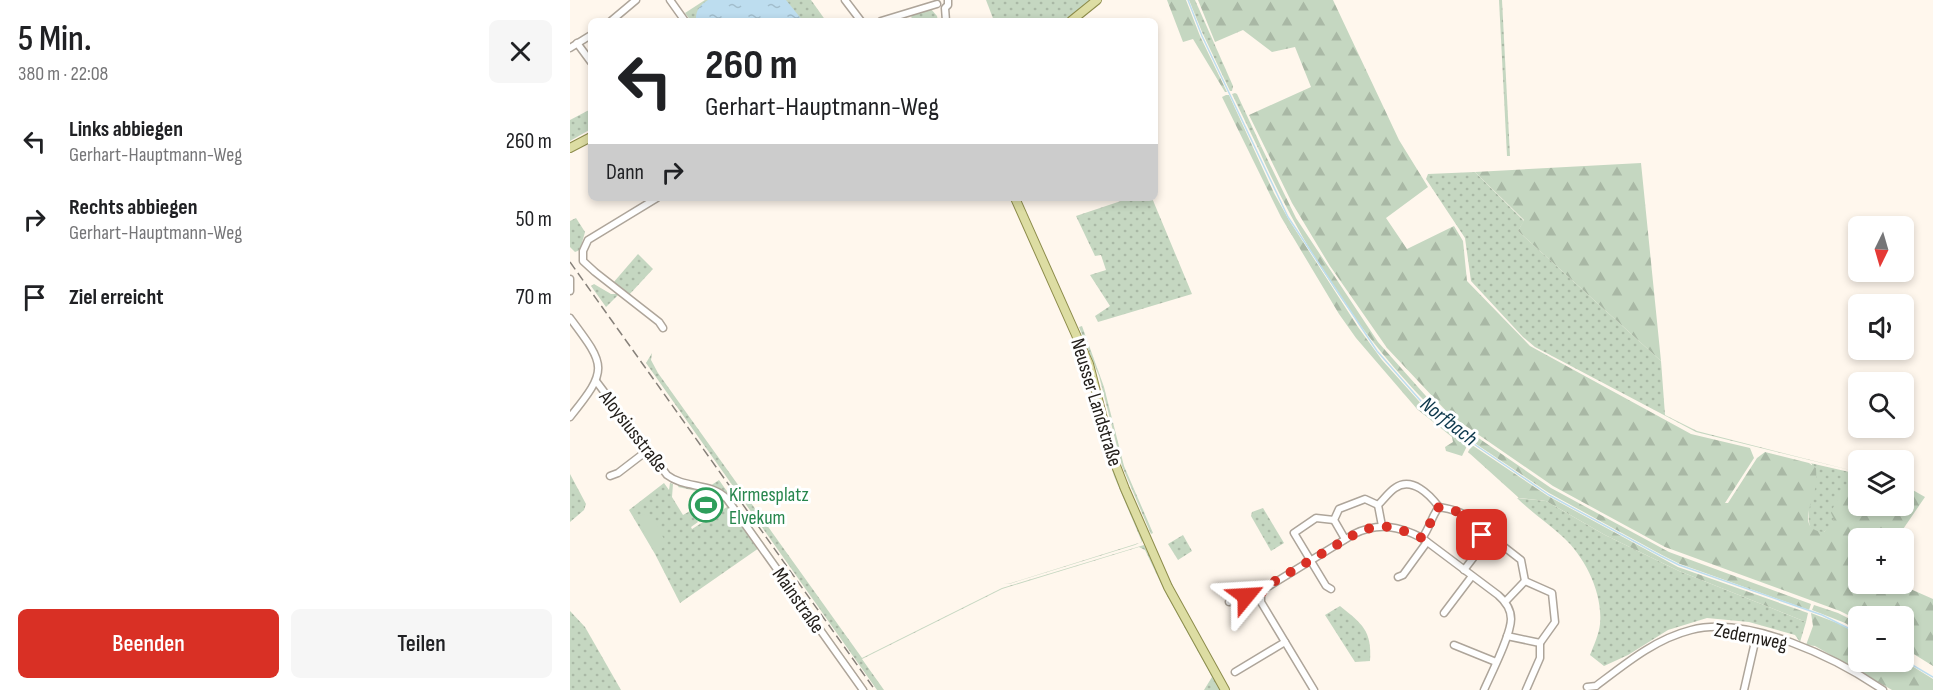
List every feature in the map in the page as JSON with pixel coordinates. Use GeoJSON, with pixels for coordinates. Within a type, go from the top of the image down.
{"type":"FeatureCollection","features":[{"type":"Feature","properties":{"kind":"main road"},"geometry":{"type":"LineString","coordinates":[[1075,18],[1097,0]]}},
{"type":"Feature","properties":{"kind":"main road"},"geometry":{"type":"LineString","coordinates":[[570,148],[588,139]]}},
{"type":"Feature","properties":{"kind":"main road","name":"Neusser Landstraße"},"geometry":{"type":"LineString","coordinates":[[1016,201],[1089,364],[1116,465],[1148,542],[1168,587],[1226,690]]}},
{"type":"Feature","properties":{"kind":"street"},"geometry":{"type":"LineString","coordinates":[[618,18],[636,0]]}},
{"type":"Feature","properties":{"kind":"street"},"geometry":{"type":"LineString","coordinates":[[670,0],[683,18]]}},
{"type":"Feature","properties":{"kind":"street"},"geometry":{"type":"LineString","coordinates":[[946,18],[945,8],[950,0]]}},
{"type":"Feature","properties":{"kind":"street"},"geometry":{"type":"LineString","coordinates":[[847,1],[859,18]]}},
{"type":"Feature","properties":{"kind":"street"},"geometry":{"type":"LineString","coordinates":[[890,18],[937,2],[940,8],[945,8]]}},
{"type":"Feature","properties":{"kind":"street"},"geometry":{"type":"LineString","coordinates":[[570,48],[588,38]]}},
{"type":"Feature","properties":{"kind":"street"},"geometry":{"type":"LineString","coordinates":[[577,43],[588,58]]}},
{"type":"Feature","properties":{"kind":"street"},"geometry":{"type":"LineString","coordinates":[[652,201],[591,236],[585,244],[583,261],[659,322],[663,328]]}},
{"type":"Feature","properties":{"kind":"street"},"geometry":{"type":"LineString","coordinates":[[570,279],[570,291]]}},
{"type":"Feature","properties":{"kind":"street"},"geometry":{"type":"LineString","coordinates":[[570,318],[597,357],[600,369],[596,381],[570,417]]}},
{"type":"Feature","properties":{"kind":"street","name":"Aloysiusstraße"},"geometry":{"type":"LineString","coordinates":[[596,381],[670,478],[677,482],[717,491],[735,510]]}},
{"type":"Feature","properties":{"kind":"street"},"geometry":{"type":"LineString","coordinates":[[610,476],[618,473],[648,450]]}},
{"type":"Feature","properties":{"kind":"street"},"geometry":{"type":"LineString","coordinates":[[1378,505],[1395,488],[1407,485],[1426,491],[1439,507],[1457,511],[1475,522],[1481,530],[1483,545]]}},
{"type":"Feature","properties":{"kind":"street"},"geometry":{"type":"LineString","coordinates":[[1334,520],[1339,509],[1361,499],[1369,499],[1378,505],[1382,526]]}},
{"type":"Feature","properties":{"kind":"street"},"geometry":{"type":"LineString","coordinates":[[1398,577],[1403,575],[1424,540],[1432,516],[1439,507]]}},
{"type":"Feature","properties":{"kind":"street","name":"Mainstraße"},"geometry":{"type":"LineString","coordinates":[[735,510],[863,690]]}},
{"type":"Feature","properties":{"kind":"street"},"geometry":{"type":"LineString","coordinates":[[1331,589],[1326,586],[1295,532],[1316,518],[1334,520]]}},
{"type":"Feature","properties":{"kind":"street"},"geometry":{"type":"LineString","coordinates":[[1334,520],[1345,539]]}},
{"type":"Feature","properties":{"kind":"street"},"geometry":{"type":"LineString","coordinates":[[1314,690],[1260,596],[1265,587],[1345,539],[1362,530],[1382,526],[1409,531],[1424,540],[1505,603],[1511,620],[1507,636],[1485,688],[1495,690]]}},
{"type":"Feature","properties":{"kind":"street"},"geometry":{"type":"LineString","coordinates":[[1464,570],[1483,545],[1496,542],[1518,556],[1522,562],[1525,580]]}},
{"type":"Feature","properties":{"kind":"street"},"geometry":{"type":"LineString","coordinates":[[1444,613],[1472,576]]}},
{"type":"Feature","properties":{"kind":"street"},"geometry":{"type":"LineString","coordinates":[[1505,603],[1525,580]]}},
{"type":"Feature","properties":{"kind":"street"},"geometry":{"type":"LineString","coordinates":[[1525,580],[1549,591],[1553,596],[1555,622],[1540,644],[1540,658],[1526,690]]}},
{"type":"Feature","properties":{"kind":"street"},"geometry":{"type":"LineString","coordinates":[[1229,602],[1246,596],[1260,596]]}},
{"type":"Feature","properties":{"kind":"street","name":"Zedernweg"},"geometry":{"type":"LineString","coordinates":[[1587,687],[1596,686],[1657,644],[1689,630],[1721,627],[1757,633],[1802,646],[1851,669],[1883,690]]}},
{"type":"Feature","properties":{"kind":"street"},"geometry":{"type":"LineString","coordinates":[[1744,690],[1757,633]]}},
{"type":"Feature","properties":{"kind":"street"},"geometry":{"type":"LineString","coordinates":[[1507,636],[1540,644]]}},
{"type":"Feature","properties":{"kind":"street"},"geometry":{"type":"LineString","coordinates":[[1235,672],[1285,642]]}},
{"type":"Feature","properties":{"kind":"street"},"geometry":{"type":"LineString","coordinates":[[1454,645],[1496,662]]}},
{"type":"Feature","properties":{"kind":"green space"},"geometry":{"type":"Polygon","coordinates":[[[705,0],[811,0],[824,18],[689,18],[685,13],[705,0]]]}},
{"type":"Feature","properties":{"kind":"green space"},"geometry":{"type":"Polygon","coordinates":[[[986,0],[1092,0],[1070,18],[993,18],[986,0]]]}},
{"type":"Feature","properties":{"kind":"green space"},"geometry":{"type":"Polygon","coordinates":[[[1167,0],[1186,0],[1200,36],[1227,92],[1193,39],[1183,42],[1167,0]]]}},
{"type":"Feature","properties":{"kind":"green space"},"geometry":{"type":"Polygon","coordinates":[[[1189,0],[1195,0],[1233,86],[1232,91],[1202,32],[1189,0]]]}},
{"type":"Feature","properties":{"kind":"green space"},"geometry":{"type":"Polygon","coordinates":[[[1198,0],[1333,0],[1399,140],[1428,187],[1386,218],[1407,249],[1454,226],[1463,241],[1467,281],[1530,346],[1691,434],[1750,448],[1754,458],[1725,503],[1728,503],[1757,458],[1765,452],[1809,463],[1816,468],[1815,491],[1808,514],[1810,526],[1815,530],[1824,532],[1834,519],[1831,513],[1836,503],[1848,489],[1848,516],[1912,516],[1904,528],[1848,528],[1848,594],[1914,594],[1914,591],[1933,599],[1933,666],[1914,654],[1914,606],[1848,606],[1848,615],[1665,547],[1553,486],[1450,415],[1387,348],[1330,266],[1292,203],[1249,115],[1311,87],[1295,47],[1272,52],[1243,30],[1215,42],[1198,0]]]}},
{"type":"Feature","properties":{"kind":"green space"},"geometry":{"type":"Polygon","coordinates":[[[1499,0],[1502,0],[1510,156],[1507,156],[1499,0]]]}},
{"type":"Feature","properties":{"kind":"green space"},"geometry":{"type":"Polygon","coordinates":[[[931,9],[937,18],[912,18],[911,15],[931,9]]]}},
{"type":"Feature","properties":{"kind":"green space"},"geometry":{"type":"Polygon","coordinates":[[[1235,93],[1261,146],[1258,148],[1232,94],[1235,93]]]}},
{"type":"Feature","properties":{"kind":"green space"},"geometry":{"type":"Polygon","coordinates":[[[1229,95],[1274,193],[1289,220],[1358,327],[1382,360],[1426,409],[1445,426],[1469,442],[1462,456],[1446,451],[1445,447],[1453,442],[1452,437],[1417,409],[1356,338],[1339,314],[1281,217],[1222,97],[1229,95]]]}},
{"type":"Feature","properties":{"kind":"green space"},"geometry":{"type":"Polygon","coordinates":[[[588,111],[588,131],[570,141],[570,120],[588,111]]]}},
{"type":"Feature","properties":{"kind":"green space"},"geometry":{"type":"Polygon","coordinates":[[[1261,146],[1296,218],[1378,342],[1433,404],[1474,435],[1471,440],[1429,406],[1414,390],[1384,356],[1342,300],[1288,210],[1258,148],[1261,146]]]}},
{"type":"Feature","properties":{"kind":"green space"},"geometry":{"type":"Polygon","coordinates":[[[1641,163],[1661,361],[1518,231],[1524,220],[1475,172],[1641,163]]]}},
{"type":"Feature","properties":{"kind":"green space"},"geometry":{"type":"Polygon","coordinates":[[[1475,172],[1524,221],[1518,231],[1661,361],[1665,415],[1697,431],[1848,470],[1696,432],[1535,347],[1471,281],[1465,238],[1426,179],[1428,174],[1475,172]]]}},
{"type":"Feature","properties":{"kind":"green space"},"geometry":{"type":"Polygon","coordinates":[[[1121,201],[1153,201],[1192,294],[1098,322],[1095,316],[1110,306],[1090,275],[1106,270],[1101,255],[1095,256],[1076,216],[1121,201]]]}},
{"type":"Feature","properties":{"kind":"green space"},"geometry":{"type":"Polygon","coordinates":[[[576,218],[585,232],[580,250],[575,252],[570,247],[570,221],[576,218]]]}},
{"type":"Feature","properties":{"kind":"green space"},"geometry":{"type":"Polygon","coordinates":[[[638,254],[653,269],[628,296],[613,283],[638,254]]]}},
{"type":"Feature","properties":{"kind":"green space"},"geometry":{"type":"Polygon","coordinates":[[[594,284],[611,294],[619,294],[606,307],[591,286],[594,284]]]}},
{"type":"Feature","properties":{"kind":"green space"},"geometry":{"type":"Polygon","coordinates":[[[1082,326],[1104,387],[1124,466],[1153,533],[1151,534],[1122,466],[1099,376],[1079,327],[1082,326]]]}},
{"type":"Feature","properties":{"kind":"green space"},"geometry":{"type":"Polygon","coordinates":[[[652,353],[651,360],[658,373],[862,658],[1002,588],[1144,545],[1222,690],[1204,690],[1212,677],[1166,594],[1145,550],[1139,547],[1002,589],[862,659],[884,690],[877,690],[646,363],[652,353]]]}},
{"type":"Feature","properties":{"kind":"green space"},"geometry":{"type":"Polygon","coordinates":[[[1104,428],[1142,542],[1114,476],[1100,429],[1104,428]]]}},
{"type":"Feature","properties":{"kind":"green space"},"geometry":{"type":"Polygon","coordinates":[[[1477,437],[1551,488],[1669,552],[1811,604],[1809,610],[1680,564],[1662,555],[1549,493],[1473,442],[1477,437]]]}},
{"type":"Feature","properties":{"kind":"green space"},"geometry":{"type":"Polygon","coordinates":[[[1472,445],[1548,496],[1678,567],[1808,613],[1806,622],[1679,571],[1605,535],[1546,501],[1519,498],[1468,452],[1472,445]]]}},
{"type":"Feature","properties":{"kind":"green space"},"geometry":{"type":"Polygon","coordinates":[[[1810,463],[1848,472],[1848,491],[1831,525],[1824,532],[1814,530],[1809,523],[1812,464],[1810,463]]]}},
{"type":"Feature","properties":{"kind":"green space"},"geometry":{"type":"Polygon","coordinates":[[[570,474],[586,504],[584,510],[570,522],[570,474]]]}},
{"type":"Feature","properties":{"kind":"green space"},"geometry":{"type":"Polygon","coordinates":[[[719,480],[868,690],[865,690],[728,496],[722,490],[710,486],[719,480]]]}},
{"type":"Feature","properties":{"kind":"green space"},"geometry":{"type":"Polygon","coordinates":[[[664,483],[669,490],[670,483],[673,484],[672,497],[683,515],[690,511],[698,522],[691,527],[692,529],[727,507],[718,496],[707,493],[690,502],[701,492],[678,487],[679,485],[713,492],[721,496],[759,548],[680,603],[629,510],[664,483]]]}},
{"type":"Feature","properties":{"kind":"green space"},"geometry":{"type":"Polygon","coordinates":[[[1914,491],[1925,497],[1914,513],[1914,491]]]}},
{"type":"Feature","properties":{"kind":"green space","name":"Kirmesplatz Elvekum"},"geometry":{"type":"Polygon","coordinates":[[[706,493],[717,510],[705,517],[695,500],[706,493]]]}},
{"type":"Feature","properties":{"kind":"green space"},"geometry":{"type":"Polygon","coordinates":[[[1517,498],[1546,501],[1605,535],[1679,571],[1806,622],[1800,642],[1795,635],[1749,622],[1707,618],[1668,630],[1628,655],[1604,666],[1590,655],[1600,624],[1599,600],[1591,576],[1571,545],[1517,498]]]}},
{"type":"Feature","properties":{"kind":"green space"},"geometry":{"type":"Polygon","coordinates":[[[1263,508],[1284,543],[1271,551],[1251,516],[1252,512],[1263,508]]]}},
{"type":"Feature","properties":{"kind":"green space"},"geometry":{"type":"Polygon","coordinates":[[[646,513],[652,516],[666,543],[658,551],[653,549],[638,521],[639,517],[646,513]]]}},
{"type":"Feature","properties":{"kind":"green space"},"geometry":{"type":"Polygon","coordinates":[[[1183,535],[1192,551],[1178,560],[1168,544],[1183,535]]]}},
{"type":"Feature","properties":{"kind":"green space"},"geometry":{"type":"Polygon","coordinates":[[[1139,543],[1135,545],[1008,584],[1139,543]]]}},
{"type":"Feature","properties":{"kind":"green space"},"geometry":{"type":"Polygon","coordinates":[[[1814,605],[1838,613],[1848,618],[1848,625],[1845,623],[1812,610],[1814,605]]]}},
{"type":"Feature","properties":{"kind":"green space"},"geometry":{"type":"Polygon","coordinates":[[[1340,606],[1364,629],[1369,642],[1370,661],[1355,662],[1325,615],[1340,606]]]}},
{"type":"Feature","properties":{"kind":"green space"},"geometry":{"type":"Polygon","coordinates":[[[570,611],[585,627],[621,690],[570,690],[570,611]]]}},
{"type":"Feature","properties":{"kind":"green space"},"geometry":{"type":"Polygon","coordinates":[[[1811,613],[1848,628],[1848,665],[1815,646],[1806,645],[1813,626],[1811,613]]]}},
{"type":"Feature","properties":{"kind":"green space"},"geometry":{"type":"Polygon","coordinates":[[[1914,667],[1933,679],[1933,690],[1892,690],[1860,672],[1914,672],[1914,667]]]}},
{"type":"Feature","properties":{"kind":"water"},"geometry":{"type":"Polygon","coordinates":[[[708,0],[786,0],[801,18],[696,18],[703,4],[708,0]]]}},
{"type":"Feature","properties":{"kind":"waterway","name":"Norfbach"},"geometry":{"type":"LineString","coordinates":[[1188,0],[1202,36],[1288,217],[1377,351],[1427,408],[1446,425],[1549,495],[1661,556],[1679,565],[1822,615],[1848,628]]}},
{"type":"Feature","properties":{"kind":"waterway","name":"Norfbach"},"geometry":{"type":"LineString","coordinates":[[1914,666],[1933,677]]}},
{"type":"Feature","properties":{"kind":"railway"},"geometry":{"type":"LineString","coordinates":[[570,262],[875,690]]}},
{"type":"Feature","properties":{"kind":"place","name":"Kirmesplatz Elvekum"},"geometry":{"type":"Point","coordinates":[706,505]}},
{"type":"Feature","properties":{"kind":"route"},"geometry":{"type":"LineString","coordinates":[[1246,596],[1260,596],[1265,587],[1354,534],[1371,527],[1396,528],[1409,531],[1422,538],[1429,528],[1432,516],[1439,507],[1450,509],[1471,519],[1478,525],[1482,535]]}}]}
